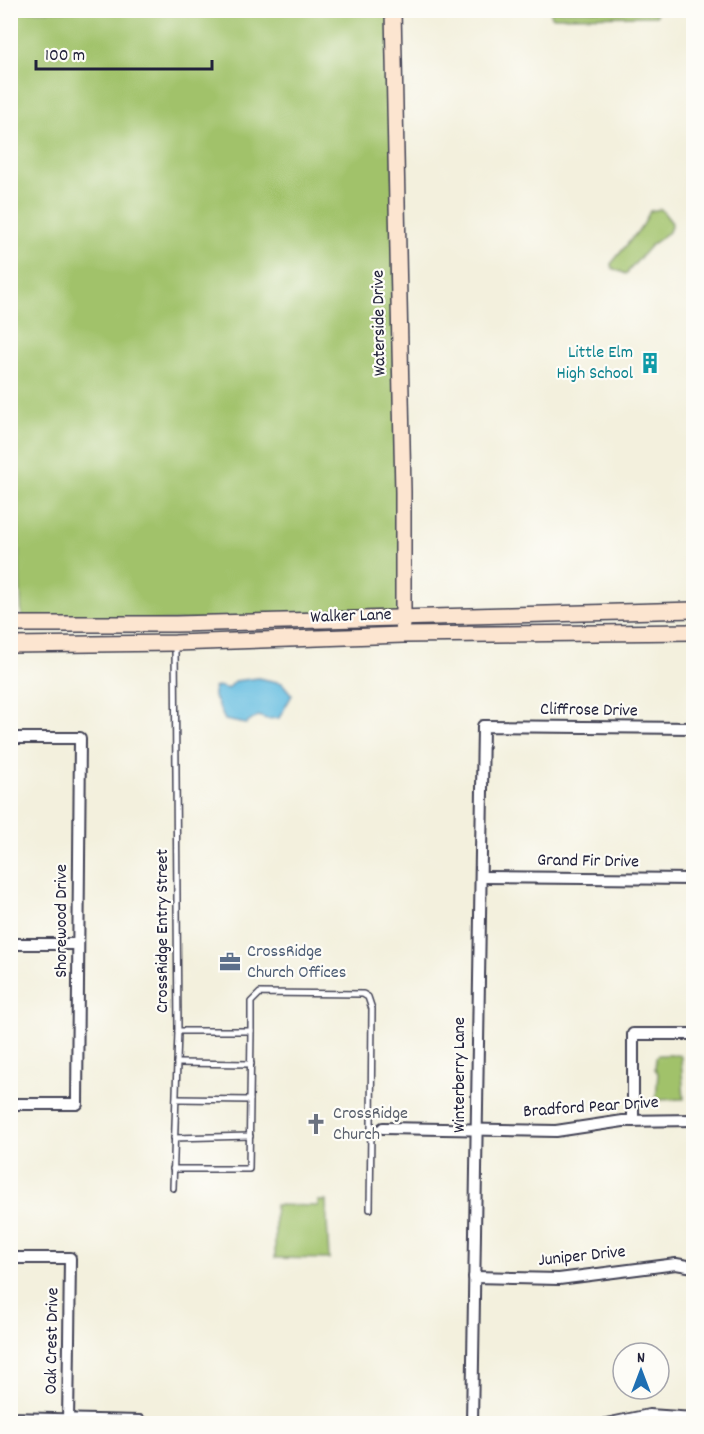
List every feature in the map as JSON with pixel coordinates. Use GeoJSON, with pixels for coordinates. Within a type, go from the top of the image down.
{"type":"FeatureCollection","features":[{"type":"Feature","properties":{"kind":"street","name":"Waterside Drive"},"geometry":{"type":"LineString","coordinates":[[393,10],[403,635]]}},
{"type":"Feature","properties":{"kind":"street","name":"Walker Lane"},"geometry":{"type":"LineString","coordinates":[[14,625],[176,624],[693,610]]}},
{"type":"Feature","properties":{"kind":"street"},"geometry":{"type":"LineString","coordinates":[[175,644],[176,624]]}},
{"type":"Feature","properties":{"kind":"street","name":"Walker Lane"},"geometry":{"type":"LineString","coordinates":[[10,645],[175,644],[403,635],[693,632]]}},
{"type":"Feature","properties":{"kind":"street","name":"Cliffrose Drive"},"geometry":{"type":"LineString","coordinates":[[483,726],[693,728]]}},
{"type":"Feature","properties":{"kind":"street","name":"Winterberry Lane"},"geometry":{"type":"LineString","coordinates":[[471,1424],[483,726]]}},
{"type":"Feature","properties":{"kind":"street","name":"Shorewood Drive"},"geometry":{"type":"LineString","coordinates":[[10,738],[80,738],[77,1104],[10,1104]]}},
{"type":"Feature","properties":{"kind":"street","name":"Grand Fir Drive"},"geometry":{"type":"LineString","coordinates":[[481,877],[693,879]]}},
{"type":"Feature","properties":{"kind":"street"},"geometry":{"type":"LineString","coordinates":[[10,944],[78,944]]}},
{"type":"Feature","properties":{"kind":"street"},"geometry":{"type":"LineString","coordinates":[[633,1121],[633,1034],[693,1034]]}},
{"type":"Feature","properties":{"kind":"street","name":"Bradford Pear Drive"},"geometry":{"type":"LineString","coordinates":[[383,1128],[556,1131],[633,1121],[693,1120]]}},
{"type":"Feature","properties":{"kind":"street","name":"Oak Crest Drive"},"geometry":{"type":"LineString","coordinates":[[10,1258],[70,1258],[68,1421]]}},
{"type":"Feature","properties":{"kind":"street","name":"Juniper Drive"},"geometry":{"type":"LineString","coordinates":[[474,1277],[559,1279],[664,1265],[693,1267]]}},
{"type":"Feature","properties":{"kind":"street"},"geometry":{"type":"LineString","coordinates":[[606,1424],[649,1415],[693,1418]]}},
{"type":"Feature","properties":{"kind":"street"},"geometry":{"type":"LineString","coordinates":[[10,1418],[68,1421],[140,1420]]}},
{"type":"Feature","properties":{"kind":"lane","name":"CrossRidge Entry Street"},"geometry":{"type":"LineString","coordinates":[[175,644],[178,1030],[251,1031]]}},
{"type":"Feature","properties":{"kind":"lane"},"geometry":{"type":"LineString","coordinates":[[173,1169],[249,1169],[251,1002],[260,993],[363,994],[369,997],[372,1009],[370,1209]]}},
{"type":"Feature","properties":{"kind":"lane"},"geometry":{"type":"LineString","coordinates":[[172,1188],[178,1030]]}},
{"type":"Feature","properties":{"kind":"lane"},"geometry":{"type":"LineString","coordinates":[[177,1063],[251,1064]]}},
{"type":"Feature","properties":{"kind":"lane"},"geometry":{"type":"LineString","coordinates":[[176,1099],[250,1100]]}},
{"type":"Feature","properties":{"kind":"lane"},"geometry":{"type":"LineString","coordinates":[[371,1129],[383,1128]]}},
{"type":"Feature","properties":{"kind":"lane"},"geometry":{"type":"LineString","coordinates":[[174,1138],[250,1136]]}},
{"type":"Feature","properties":{"kind":"green space"},"geometry":{"type":"Polygon","coordinates":[[[656,10],[656,16],[551,17],[551,11],[656,10]]]}},
{"type":"Feature","properties":{"kind":"green space"},"geometry":{"type":"Polygon","coordinates":[[[11,11],[390,11],[403,617],[22,624],[14,431],[11,431],[11,11]]]}},
{"type":"Feature","properties":{"kind":"green space"},"geometry":{"type":"Polygon","coordinates":[[[661,209],[672,223],[669,232],[651,245],[626,274],[612,268],[611,264],[643,225],[650,211],[661,209]]]}},
{"type":"Feature","properties":{"kind":"green space"},"geometry":{"type":"Polygon","coordinates":[[[679,1055],[681,1057],[684,1099],[656,1100],[658,1073],[655,1069],[656,1057],[679,1055]]]}},
{"type":"Feature","properties":{"kind":"green space"},"geometry":{"type":"Polygon","coordinates":[[[318,1201],[326,1201],[329,1259],[275,1258],[275,1205],[318,1206],[318,1201]]]}},
{"type":"Feature","properties":{"kind":"water"},"geometry":{"type":"Polygon","coordinates":[[[258,678],[282,683],[292,695],[279,718],[267,719],[258,716],[246,724],[225,720],[214,697],[214,688],[218,686],[228,689],[235,681],[258,678]]]}},
{"type":"Feature","properties":{"kind":"place","name":"Little Elm High School"},"geometry":{"type":"Point","coordinates":[650,363]}},
{"type":"Feature","properties":{"kind":"place","name":"CrossRidge Church Offices"},"geometry":{"type":"Point","coordinates":[230,962]}},
{"type":"Feature","properties":{"kind":"place","name":"CrossRidge Church"},"geometry":{"type":"Point","coordinates":[316,1124]}}]}
